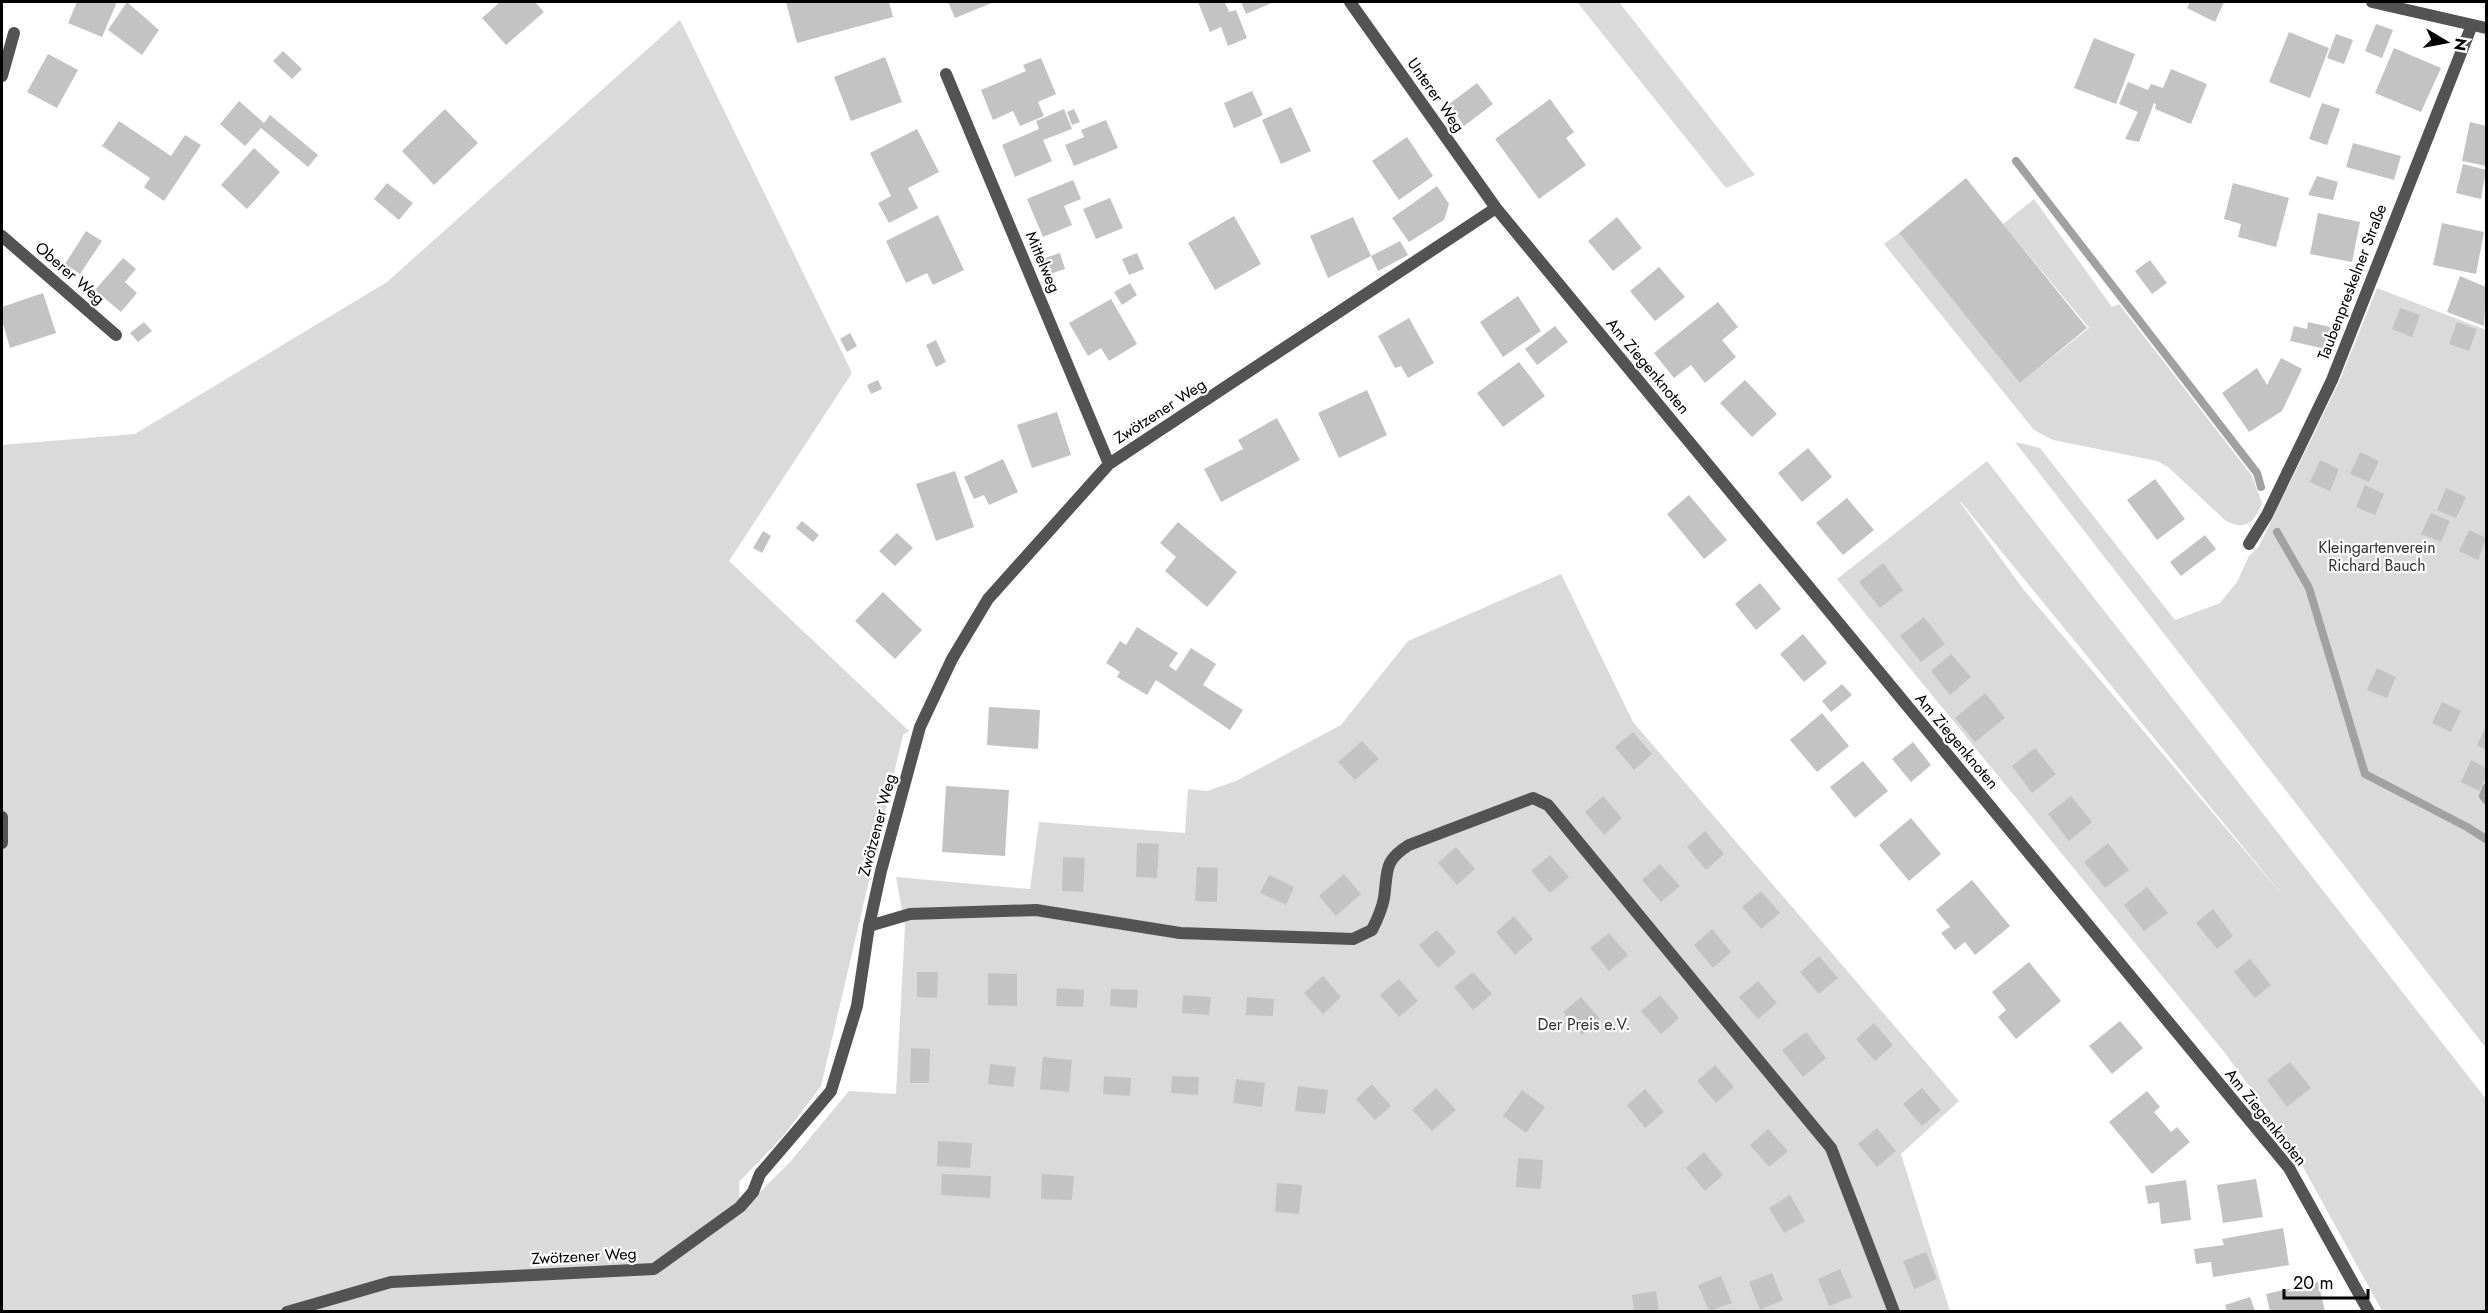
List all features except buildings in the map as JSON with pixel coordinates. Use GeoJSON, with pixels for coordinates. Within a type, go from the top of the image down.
{"type":"FeatureCollection","features":[{"type":"Feature","properties":{"kind":"street","name":"Unterer Weg"},"geometry":{"type":"LineString","coordinates":[[1350,2],[1496,208]]}},
{"type":"Feature","properties":{"kind":"street"},"geometry":{"type":"LineString","coordinates":[[2372,2],[2487,28]]}},
{"type":"Feature","properties":{"kind":"street","name":"Taubenpreskelner Straße"},"geometry":{"type":"LineString","coordinates":[[2249,544],[2267,515],[2332,380],[2472,25]]}},
{"type":"Feature","properties":{"kind":"street"},"geometry":{"type":"LineString","coordinates":[[2,76],[14,33]]}},
{"type":"Feature","properties":{"kind":"street","name":"Mittelweg"},"geometry":{"type":"LineString","coordinates":[[946,74],[1109,464]]}},
{"type":"Feature","properties":{"kind":"street","name":"Zwötzener Weg"},"geometry":{"type":"LineString","coordinates":[[287,1311],[391,1282],[654,1269],[740,1207],[753,1192],[760,1174],[831,1091],[857,1006],[869,926],[920,727],[952,659],[988,599],[1109,464],[1496,208]]}},
{"type":"Feature","properties":{"kind":"street","name":"Am Ziegenknoten"},"geometry":{"type":"LineString","coordinates":[[1496,208],[2289,1168],[2369,1311]]}},
{"type":"Feature","properties":{"kind":"street","name":"Oberer Weg"},"geometry":{"type":"LineString","coordinates":[[2,236],[116,335]]}},
{"type":"Feature","properties":{"kind":"street"},"geometry":{"type":"LineString","coordinates":[[869,926],[910,914],[1036,910],[1180,933],[1353,939],[1372,930],[1380,914],[1388,863],[1396,853],[1409,845],[1533,798],[1548,805],[1831,1148],[1894,1311]]}},
{"type":"Feature","properties":{"kind":"street"},"geometry":{"type":"LineString","coordinates":[[2,817],[2,843]]}},
{"type":"Feature","properties":{"kind":"green space"},"geometry":{"type":"Polygon","coordinates":[[[1577,2],[1619,2],[1755,175],[1726,188],[1577,2]]]}},
{"type":"Feature","properties":{"kind":"green space","name":"Der Preis e.V."},"geometry":{"type":"Polygon","coordinates":[[[680,20],[852,373],[729,561],[909,731],[903,735],[821,1086],[784,1135],[739,1182],[740,1206],[753,1192],[760,1192],[790,1162],[849,1091],[896,1094],[905,926],[896,877],[1030,889],[1039,822],[1185,833],[1188,789],[1207,791],[1236,781],[1341,725],[1408,641],[1561,574],[1633,722],[1959,1101],[1901,1154],[1950,1311],[2,1312],[2,445],[135,434],[387,282],[680,20]]]}},
{"type":"Feature","properties":{"kind":"green space"},"geometry":{"type":"Polygon","coordinates":[[[2034,199],[2112,307],[2119,304],[2252,476],[2262,503],[2249,523],[2239,525],[2226,521],[2168,467],[2157,461],[2053,440],[2034,430],[1884,244],[1899,233],[2021,382],[2089,328],[2003,224],[2034,199]]]}},
{"type":"Feature","properties":{"kind":"green space","name":"Kleingartenverein Richard Bauch"},"geometry":{"type":"Polygon","coordinates":[[[2377,288],[2486,330],[2486,1048],[2015,442],[2040,448],[2175,620],[2220,603],[2237,582],[2249,556],[2259,546],[2339,382],[2377,288]]]}},
{"type":"Feature","properties":{"kind":"green space"},"geometry":{"type":"Polygon","coordinates":[[[1987,461],[2486,1099],[2486,1311],[2382,1311],[2286,1136],[2225,1053],[1837,579],[1987,461]],[[1961,502],[2023,589],[2284,897],[1961,502]]]}},
{"type":"Feature","properties":{"kind":"waterway"},"geometry":{"type":"LineString","coordinates":[[2016,161],[2257,473],[2261,487]]}},
{"type":"Feature","properties":{"kind":"waterway"},"geometry":{"type":"LineString","coordinates":[[2277,532],[2309,588],[2365,774],[2486,839]]}},
{"type":"Feature","properties":{"kind":"waterway"},"geometry":{"type":"LineString","coordinates":[[2486,788],[2483,796],[2486,800]]}}]}
